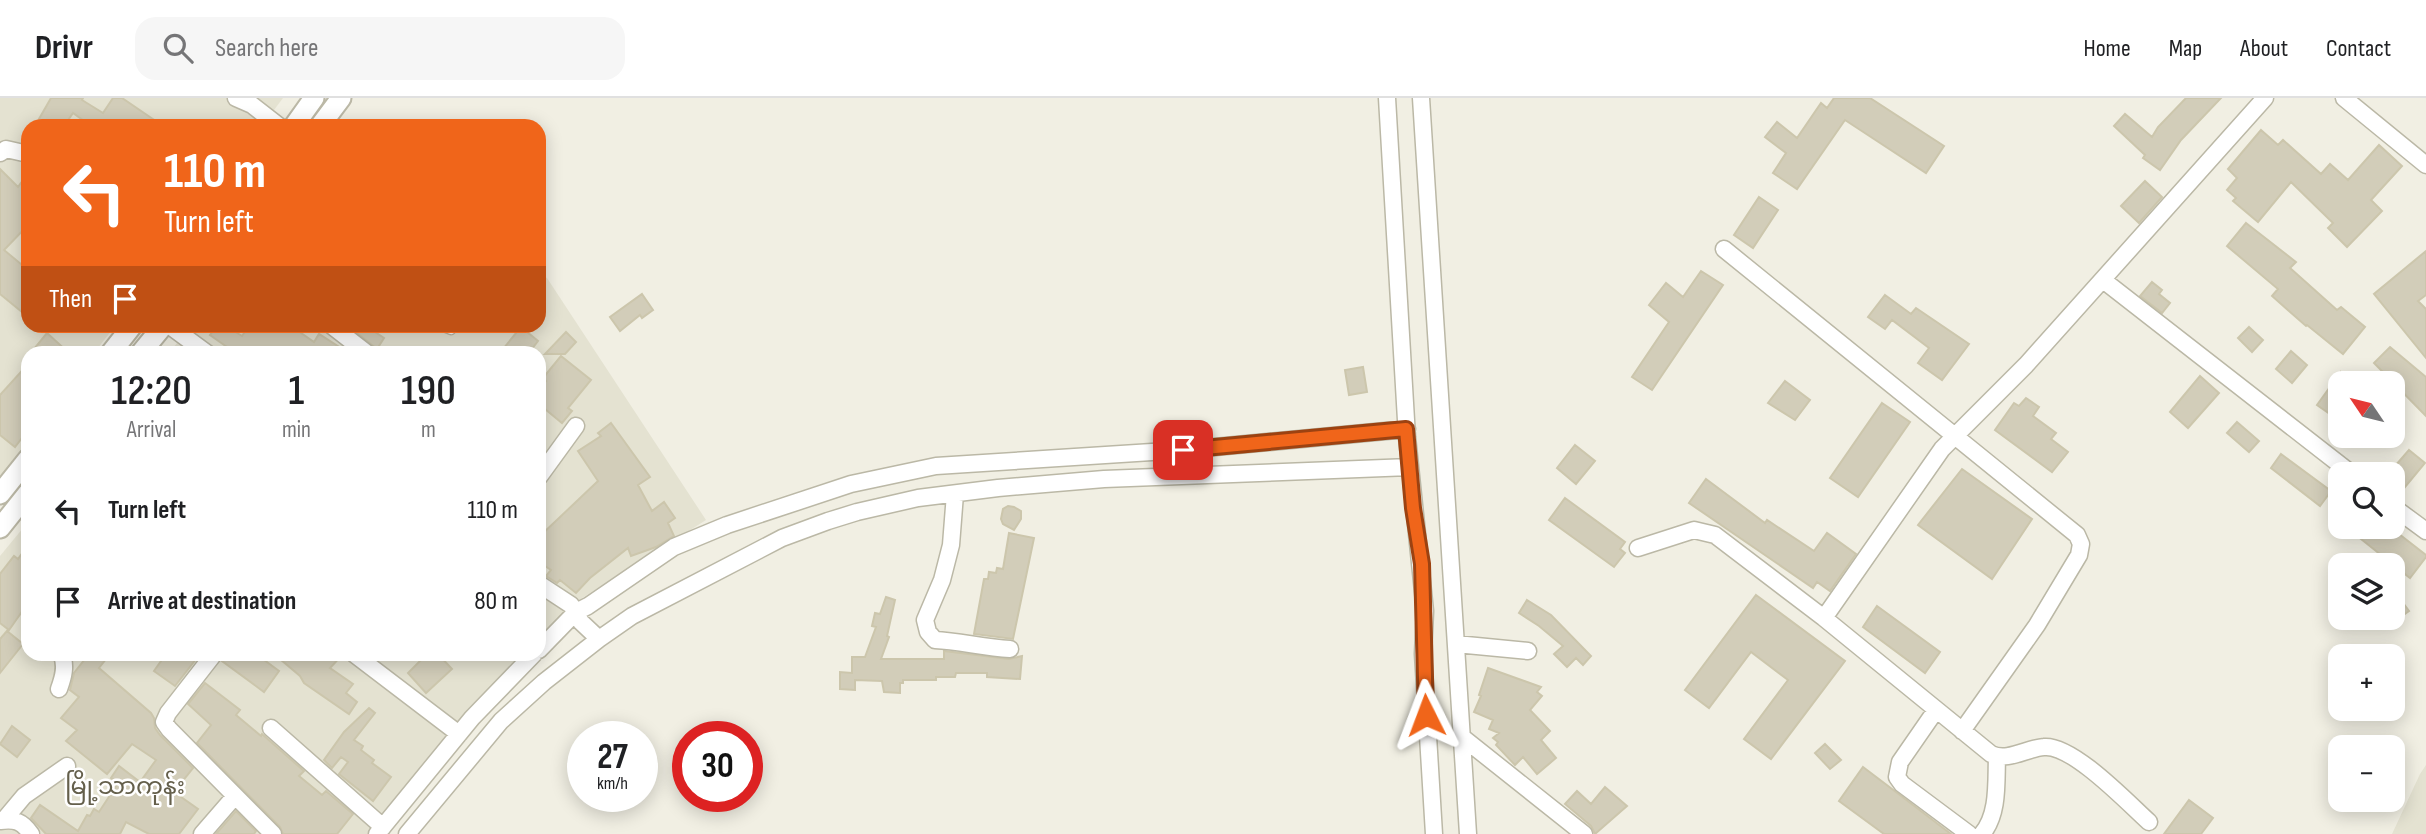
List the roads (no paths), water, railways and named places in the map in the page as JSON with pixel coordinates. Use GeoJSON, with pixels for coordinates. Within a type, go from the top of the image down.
{"type":"FeatureCollection","features":[{"type":"Feature","properties":{"kind":"street"},"geometry":{"type":"LineString","coordinates":[[236,98],[270,119]]}},
{"type":"Feature","properties":{"kind":"street"},"geometry":{"type":"LineString","coordinates":[[299,119],[314,98]]}},
{"type":"Feature","properties":{"kind":"street"},"geometry":{"type":"LineString","coordinates":[[325,119],[341,98]]}},
{"type":"Feature","properties":{"kind":"street"},"geometry":{"type":"LineString","coordinates":[[1387,98],[1407,433],[1424,600],[1423,654],[1434,834]]}},
{"type":"Feature","properties":{"kind":"street"},"geometry":{"type":"LineString","coordinates":[[1421,98],[1468,834]]}},
{"type":"Feature","properties":{"kind":"street"},"geometry":{"type":"LineString","coordinates":[[1824,618],[1942,449],[2026,365],[2264,98]]}},
{"type":"Feature","properties":{"kind":"street"},"geometry":{"type":"LineString","coordinates":[[2344,98],[2426,165]]}},
{"type":"Feature","properties":{"kind":"street"},"geometry":{"type":"LineString","coordinates":[[0,153],[6,149],[21,152]]}},
{"type":"Feature","properties":{"kind":"street"},"geometry":{"type":"LineString","coordinates":[[1724,248],[2077,535],[2081,544],[2080,555],[2037,625],[1962,731]]}},
{"type":"Feature","properties":{"kind":"street"},"geometry":{"type":"LineString","coordinates":[[2103,280],[2337,462]]}},
{"type":"Feature","properties":{"kind":"street"},"geometry":{"type":"LineString","coordinates":[[180,333],[197,346]]}},
{"type":"Feature","properties":{"kind":"street"},"geometry":{"type":"LineString","coordinates":[[341,333],[358,346]]}},
{"type":"Feature","properties":{"kind":"street"},"geometry":{"type":"LineString","coordinates":[[546,467],[576,426]]}},
{"type":"Feature","properties":{"kind":"street"},"geometry":{"type":"LineString","coordinates":[[546,644],[588,606],[674,547],[727,525],[851,484],[936,466],[1407,433]]}},
{"type":"Feature","properties":{"kind":"street"},"geometry":{"type":"LineString","coordinates":[[407,834],[501,721],[596,637],[782,538],[857,512],[918,498],[998,488],[1104,479],[1410,464]]}},
{"type":"Feature","properties":{"kind":"street"},"geometry":{"type":"LineString","coordinates":[[0,494],[21,468]]}},
{"type":"Feature","properties":{"kind":"street"},"geometry":{"type":"LineString","coordinates":[[955,494],[950,545],[942,580],[925,620],[928,632],[935,640],[955,641],[975,647],[1010,649]]}},
{"type":"Feature","properties":{"kind":"street"},"geometry":{"type":"LineString","coordinates":[[2,520],[21,500]]}},
{"type":"Feature","properties":{"kind":"street"},"geometry":{"type":"LineString","coordinates":[[2405,516],[2426,531]]}},
{"type":"Feature","properties":{"kind":"street"},"geometry":{"type":"LineString","coordinates":[[1638,548],[1694,530],[1714,535],[1824,618],[1997,757],[2043,747],[2064,750],[2149,822]]}},
{"type":"Feature","properties":{"kind":"street"},"geometry":{"type":"LineString","coordinates":[[546,589],[571,605],[596,637]]}},
{"type":"Feature","properties":{"kind":"street"},"geometry":{"type":"LineString","coordinates":[[1456,644],[1528,651]]}},
{"type":"Feature","properties":{"kind":"street"},"geometry":{"type":"LineString","coordinates":[[59,689],[64,661]]}},
{"type":"Feature","properties":{"kind":"street"},"geometry":{"type":"LineString","coordinates":[[209,661],[164,722],[273,834]]}},
{"type":"Feature","properties":{"kind":"street"},"geometry":{"type":"LineString","coordinates":[[363,661],[459,734]]}},
{"type":"Feature","properties":{"kind":"street"},"geometry":{"type":"LineString","coordinates":[[271,728],[380,830],[459,734],[527,661]]}},
{"type":"Feature","properties":{"kind":"street"},"geometry":{"type":"LineString","coordinates":[[1936,710],[1900,762],[1898,777],[1902,783],[1969,834]]}},
{"type":"Feature","properties":{"kind":"street"},"geometry":{"type":"LineString","coordinates":[[1462,737],[1584,834]]}},
{"type":"Feature","properties":{"kind":"street"},"geometry":{"type":"LineString","coordinates":[[1982,834],[1993,811],[1997,757]]}},
{"type":"Feature","properties":{"kind":"street"},"geometry":{"type":"LineString","coordinates":[[2,820],[24,796],[67,766]]}},
{"type":"Feature","properties":{"kind":"street"},"geometry":{"type":"LineString","coordinates":[[202,834],[235,796]]}},
{"type":"Feature","properties":{"kind":"street"},"geometry":{"type":"LineString","coordinates":[[2,820],[13,819],[21,822],[32,834]]}},
{"type":"Feature","properties":{"kind":"district","name":"မြို့သာကုန်း"},"geometry":{"type":"Point","coordinates":[125,786]}}]}
